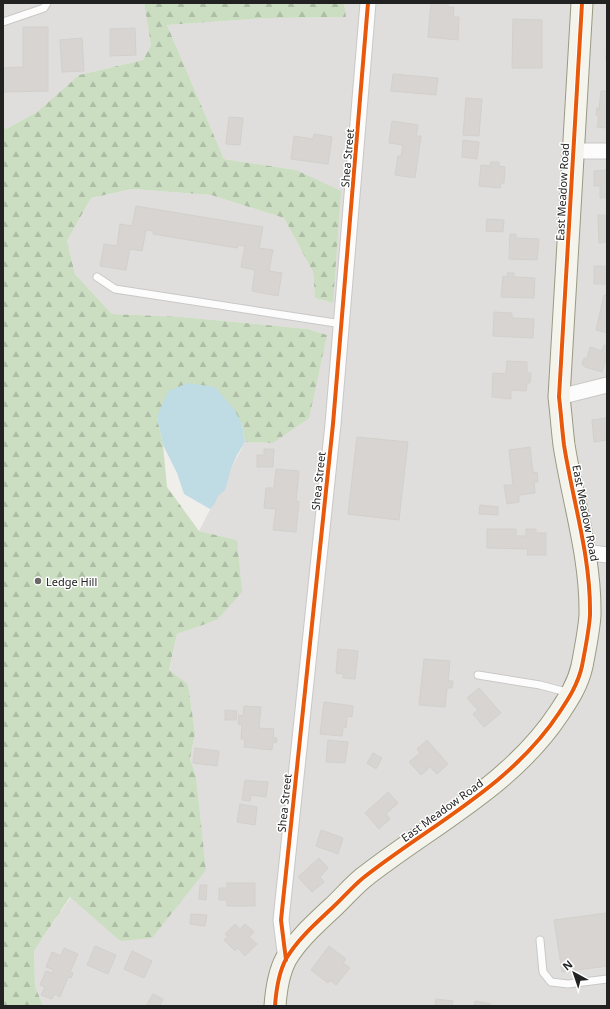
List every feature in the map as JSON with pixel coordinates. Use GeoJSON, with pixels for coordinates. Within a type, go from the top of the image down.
{"type":"FeatureCollection","features":[{"type":"Feature","properties":{"kind":"street","name":"Shea Street"},"geometry":{"type":"LineString","coordinates":[[286,960],[281,920],[332,432],[368,3]]}},
{"type":"Feature","properties":{"kind":"street","name":"East Meadow Road"},"geometry":{"type":"LineString","coordinates":[[275,1006],[276,990],[286,960],[303,936],[362,879],[488,788],[522,760],[551,726],[572,694],[582,667],[589,632],[590,597],[585,552],[564,445],[559,397],[582,3]]}},
{"type":"Feature","properties":{"kind":"street"},"geometry":{"type":"LineString","coordinates":[[574,151],[607,151]]}},
{"type":"Feature","properties":{"kind":"street"},"geometry":{"type":"LineString","coordinates":[[559,397],[607,385]]}},
{"type":"Feature","properties":{"kind":"street"},"geometry":{"type":"LineString","coordinates":[[585,552],[607,555]]}},
{"type":"Feature","properties":{"kind":"lane"},"geometry":{"type":"LineString","coordinates":[[3,22],[44,8],[47,3]]}},
{"type":"Feature","properties":{"kind":"lane"},"geometry":{"type":"LineString","coordinates":[[97,277],[115,289],[342,324]]}},
{"type":"Feature","properties":{"kind":"lane"},"geometry":{"type":"LineString","coordinates":[[478,674],[533,684],[572,694]]}},
{"type":"Feature","properties":{"kind":"lane"},"geometry":{"type":"LineString","coordinates":[[540,940],[543,972],[551,982],[568,984],[607,979]]}},
{"type":"Feature","properties":{"kind":"shaded area"},"geometry":{"type":"Polygon","coordinates":[[[3,3],[144,3],[151,45],[143,60],[79,75],[37,112],[6,129],[3,126],[3,3]]]}},
{"type":"Feature","properties":{"kind":"shaded area"},"geometry":{"type":"Polygon","coordinates":[[[344,3],[607,3],[607,1006],[43,1006],[35,986],[34,951],[71,897],[120,941],[206,870],[196,776],[190,759],[195,733],[188,684],[169,671],[177,634],[217,620],[237,540],[199,531],[245,442],[273,443],[327,335],[308,329],[182,317],[112,314],[75,274],[67,241],[91,198],[132,189],[211,195],[284,218],[313,272],[315,298],[333,303],[296,170],[224,159],[167,25],[268,18],[345,17],[344,3]]]}},
{"type":"Feature","properties":{"kind":"green space"},"geometry":{"type":"Polygon","coordinates":[[[144,3],[344,3],[346,17],[268,18],[167,25],[224,159],[296,170],[341,191],[333,303],[315,298],[313,272],[284,218],[211,195],[132,189],[91,198],[67,241],[75,274],[112,314],[182,317],[308,329],[327,335],[309,418],[273,443],[245,442],[242,423],[157,417],[163,445],[167,487],[199,531],[237,540],[242,592],[217,620],[177,634],[169,670],[188,684],[195,733],[190,759],[196,776],[206,870],[152,938],[120,941],[70,897],[34,951],[35,986],[43,1006],[3,1006],[3,126],[6,129],[37,112],[79,75],[143,60],[151,45],[144,3]]]}},
{"type":"Feature","properties":{"kind":"water"},"geometry":{"type":"Polygon","coordinates":[[[188,383],[215,387],[234,409],[242,424],[245,442],[231,469],[225,490],[218,496],[214,505],[210,509],[184,494],[177,473],[163,445],[157,417],[168,391],[188,383]]]}},
{"type":"Feature","properties":{"kind":"building"},"geometry":{"type":"Polygon","coordinates":[[[431,3],[448,3],[448,7],[454,7],[453,17],[459,17],[458,40],[428,37],[431,3]]]}},
{"type":"Feature","properties":{"kind":"building"},"geometry":{"type":"Polygon","coordinates":[[[513,19],[542,20],[542,68],[512,68],[513,19]]]}},
{"type":"Feature","properties":{"kind":"building"},"geometry":{"type":"Polygon","coordinates":[[[23,27],[48,27],[48,91],[3,92],[3,68],[23,67],[23,27]]]}},
{"type":"Feature","properties":{"kind":"building"},"geometry":{"type":"Polygon","coordinates":[[[607,27],[607,61],[606,61],[607,27]]]}},
{"type":"Feature","properties":{"kind":"building"},"geometry":{"type":"Polygon","coordinates":[[[135,28],[136,55],[110,56],[110,29],[135,28]]]}},
{"type":"Feature","properties":{"kind":"building"},"geometry":{"type":"Polygon","coordinates":[[[82,38],[84,71],[62,72],[60,40],[82,38]]]}},
{"type":"Feature","properties":{"kind":"building"},"geometry":{"type":"Polygon","coordinates":[[[393,74],[438,78],[436,95],[391,91],[393,74]]]}},
{"type":"Feature","properties":{"kind":"building"},"geometry":{"type":"Polygon","coordinates":[[[601,91],[607,91],[607,128],[597,127],[599,116],[596,115],[597,108],[599,109],[601,91]]]}},
{"type":"Feature","properties":{"kind":"building"},"geometry":{"type":"Polygon","coordinates":[[[466,98],[482,99],[479,136],[463,135],[466,98]]]}},
{"type":"Feature","properties":{"kind":"building"},"geometry":{"type":"Polygon","coordinates":[[[229,117],[243,118],[240,145],[226,144],[229,117]]]}},
{"type":"Feature","properties":{"kind":"building"},"geometry":{"type":"Polygon","coordinates":[[[392,121],[418,125],[416,136],[421,136],[415,178],[395,175],[398,156],[401,156],[403,145],[389,143],[392,121]]]}},
{"type":"Feature","properties":{"kind":"building"},"geometry":{"type":"Polygon","coordinates":[[[314,134],[332,137],[328,164],[291,159],[294,136],[313,139],[314,134]]]}},
{"type":"Feature","properties":{"kind":"building"},"geometry":{"type":"Polygon","coordinates":[[[463,140],[479,142],[477,159],[462,157],[463,140]]]}},
{"type":"Feature","properties":{"kind":"building"},"geometry":{"type":"Polygon","coordinates":[[[491,162],[499,162],[499,166],[505,167],[504,183],[501,183],[500,188],[479,186],[481,165],[490,166],[491,162]]]}},
{"type":"Feature","properties":{"kind":"building"},"geometry":{"type":"Polygon","coordinates":[[[607,170],[607,198],[600,198],[600,186],[594,186],[594,171],[607,170]]]}},
{"type":"Feature","properties":{"kind":"building"},"geometry":{"type":"Polygon","coordinates":[[[136,206],[263,227],[259,248],[273,250],[269,271],[282,273],[278,296],[252,291],[255,270],[241,267],[245,246],[238,245],[237,248],[153,234],[153,231],[146,230],[142,251],[130,249],[126,270],[100,266],[104,244],[117,246],[120,224],[132,226],[136,206]]]}},
{"type":"Feature","properties":{"kind":"building"},"geometry":{"type":"Polygon","coordinates":[[[598,215],[607,215],[607,242],[599,243],[598,215]]]}},
{"type":"Feature","properties":{"kind":"building"},"geometry":{"type":"Polygon","coordinates":[[[487,219],[504,220],[503,232],[486,231],[487,219]]]}},
{"type":"Feature","properties":{"kind":"building"},"geometry":{"type":"Polygon","coordinates":[[[510,234],[516,234],[516,238],[539,239],[537,260],[509,259],[510,234]]]}},
{"type":"Feature","properties":{"kind":"building"},"geometry":{"type":"Polygon","coordinates":[[[594,266],[607,266],[607,284],[594,284],[594,266]]]}},
{"type":"Feature","properties":{"kind":"building"},"geometry":{"type":"Polygon","coordinates":[[[507,273],[514,273],[514,277],[535,278],[534,298],[501,297],[503,276],[508,277],[507,273]]]}},
{"type":"Feature","properties":{"kind":"building"},"geometry":{"type":"Polygon","coordinates":[[[604,295],[607,296],[607,333],[596,330],[604,295]]]}},
{"type":"Feature","properties":{"kind":"building"},"geometry":{"type":"Polygon","coordinates":[[[494,312],[512,313],[512,318],[534,319],[533,338],[493,336],[494,312]]]}},
{"type":"Feature","properties":{"kind":"building"},"geometry":{"type":"Polygon","coordinates":[[[604,345],[607,346],[607,359],[602,372],[585,367],[582,364],[584,358],[587,359],[590,347],[602,351],[604,345]]]}},
{"type":"Feature","properties":{"kind":"building"},"geometry":{"type":"Polygon","coordinates":[[[507,361],[527,362],[527,373],[531,373],[530,383],[527,383],[526,391],[511,390],[511,399],[492,397],[493,373],[506,374],[507,361]]]}},
{"type":"Feature","properties":{"kind":"building"},"geometry":{"type":"Polygon","coordinates":[[[607,418],[607,440],[594,442],[592,420],[607,418]]]}},
{"type":"Feature","properties":{"kind":"building"},"geometry":{"type":"Polygon","coordinates":[[[357,437],[408,442],[399,520],[348,514],[357,437]]]}},
{"type":"Feature","properties":{"kind":"building"},"geometry":{"type":"Polygon","coordinates":[[[530,447],[533,473],[537,472],[538,482],[534,482],[535,493],[519,495],[519,502],[507,504],[504,485],[513,485],[509,450],[530,447]]]}},
{"type":"Feature","properties":{"kind":"building"},"geometry":{"type":"Polygon","coordinates":[[[264,449],[274,449],[273,467],[257,467],[257,455],[264,455],[264,449]]]}},
{"type":"Feature","properties":{"kind":"building"},"geometry":{"type":"Polygon","coordinates":[[[276,469],[299,471],[296,501],[299,502],[296,532],[273,530],[276,509],[264,508],[266,488],[274,488],[276,469]]]}},
{"type":"Feature","properties":{"kind":"building"},"geometry":{"type":"Polygon","coordinates":[[[480,505],[498,507],[498,515],[479,514],[480,505]]]}},
{"type":"Feature","properties":{"kind":"building"},"geometry":{"type":"Polygon","coordinates":[[[487,529],[516,529],[516,536],[526,536],[526,529],[536,529],[536,533],[546,533],[546,555],[527,555],[528,549],[487,548],[487,529]]]}},
{"type":"Feature","properties":{"kind":"building"},"geometry":{"type":"Polygon","coordinates":[[[338,649],[358,651],[355,679],[343,678],[343,674],[336,673],[338,649]]]}},
{"type":"Feature","properties":{"kind":"building"},"geometry":{"type":"Polygon","coordinates":[[[424,659],[450,661],[448,681],[453,681],[452,688],[447,688],[445,707],[419,705],[424,659]]]}},
{"type":"Feature","properties":{"kind":"building"},"geometry":{"type":"Polygon","coordinates":[[[479,688],[501,713],[484,727],[473,714],[478,710],[467,698],[479,688]]]}},
{"type":"Feature","properties":{"kind":"building"},"geometry":{"type":"Polygon","coordinates":[[[324,702],[353,706],[352,717],[347,716],[346,728],[343,727],[342,736],[320,734],[324,702]]]}},
{"type":"Feature","properties":{"kind":"building"},"geometry":{"type":"Polygon","coordinates":[[[244,706],[261,707],[259,728],[274,729],[273,738],[277,738],[276,743],[273,742],[272,750],[244,747],[245,739],[241,739],[242,725],[238,724],[239,715],[243,716],[244,706]]]}},
{"type":"Feature","properties":{"kind":"building"},"geometry":{"type":"Polygon","coordinates":[[[225,710],[237,711],[236,720],[225,720],[225,710]]]}},
{"type":"Feature","properties":{"kind":"building"},"geometry":{"type":"Polygon","coordinates":[[[328,740],[348,742],[345,763],[326,762],[328,740]]]}},
{"type":"Feature","properties":{"kind":"building"},"geometry":{"type":"Polygon","coordinates":[[[427,740],[448,764],[437,774],[430,767],[421,775],[409,762],[420,753],[417,749],[427,740]]]}},
{"type":"Feature","properties":{"kind":"building"},"geometry":{"type":"Polygon","coordinates":[[[195,748],[219,751],[217,766],[193,763],[195,748]]]}},
{"type":"Feature","properties":{"kind":"building"},"geometry":{"type":"Polygon","coordinates":[[[373,753],[382,758],[376,769],[367,763],[373,753]]]}},
{"type":"Feature","properties":{"kind":"building"},"geometry":{"type":"Polygon","coordinates":[[[245,780],[268,782],[266,797],[251,795],[250,801],[242,800],[245,780]]]}},
{"type":"Feature","properties":{"kind":"building"},"geometry":{"type":"Polygon","coordinates":[[[388,792],[398,803],[386,814],[390,819],[379,829],[365,813],[388,792]]]}},
{"type":"Feature","properties":{"kind":"building"},"geometry":{"type":"Polygon","coordinates":[[[240,804],[257,807],[255,825],[237,822],[240,804]]]}},
{"type":"Feature","properties":{"kind":"building"},"geometry":{"type":"Polygon","coordinates":[[[321,830],[343,838],[338,854],[316,846],[321,830]]]}},
{"type":"Feature","properties":{"kind":"building"},"geometry":{"type":"Polygon","coordinates":[[[319,858],[328,868],[320,877],[324,882],[312,892],[298,877],[319,858]]]}},
{"type":"Feature","properties":{"kind":"building"},"geometry":{"type":"Polygon","coordinates":[[[227,883],[255,883],[255,906],[227,906],[227,900],[219,900],[219,888],[227,888],[227,883]]]}},
{"type":"Feature","properties":{"kind":"building"},"geometry":{"type":"Polygon","coordinates":[[[200,885],[207,885],[206,900],[199,899],[200,885]]]}},
{"type":"Feature","properties":{"kind":"building"},"geometry":{"type":"Polygon","coordinates":[[[607,913],[607,966],[562,972],[554,920],[607,913]]]}},
{"type":"Feature","properties":{"kind":"building"},"geometry":{"type":"Polygon","coordinates":[[[191,914],[207,915],[205,926],[190,924],[191,914]]]}},
{"type":"Feature","properties":{"kind":"building"},"geometry":{"type":"Polygon","coordinates":[[[235,924],[240,929],[245,924],[254,932],[249,937],[257,944],[245,956],[238,948],[235,951],[224,940],[228,936],[225,934],[235,924]]]}},
{"type":"Feature","properties":{"kind":"building"},"geometry":{"type":"Polygon","coordinates":[[[95,946],[116,955],[108,974],[87,965],[95,946]]]}},
{"type":"Feature","properties":{"kind":"building"},"geometry":{"type":"Polygon","coordinates":[[[329,946],[346,959],[343,963],[350,968],[336,985],[330,980],[328,983],[311,970],[329,946]]]}},
{"type":"Feature","properties":{"kind":"building"},"geometry":{"type":"Polygon","coordinates":[[[64,948],[78,954],[70,972],[73,973],[71,978],[68,977],[60,997],[54,994],[52,999],[41,995],[45,987],[40,985],[46,971],[52,973],[54,970],[46,967],[52,952],[61,956],[64,948]]]}},
{"type":"Feature","properties":{"kind":"building"},"geometry":{"type":"Polygon","coordinates":[[[132,951],[152,961],[144,978],[124,969],[132,951]]]}},
{"type":"Feature","properties":{"kind":"building"},"geometry":{"type":"Polygon","coordinates":[[[153,994],[163,999],[160,1006],[146,1006],[153,994]]]}},
{"type":"Feature","properties":{"kind":"building"},"geometry":{"type":"Polygon","coordinates":[[[436,999],[453,1001],[452,1006],[435,1006],[436,999]]]}},
{"type":"Feature","properties":{"kind":"building"},"geometry":{"type":"Polygon","coordinates":[[[475,1001],[491,1004],[490,1006],[474,1006],[475,1001]]]}},
{"type":"Feature","properties":{"kind":"cycle path"},"geometry":{"type":"LineString","coordinates":[[286,960],[281,920],[333,424],[368,3]]}},
{"type":"Feature","properties":{"kind":"cycle path"},"geometry":{"type":"LineString","coordinates":[[275,1006],[281,970],[290,952],[301,939],[363,878],[468,803],[518,762],[540,739],[559,713],[573,691],[580,673],[586,647],[590,615],[590,593],[585,551],[564,445],[559,397],[582,3]]}},
{"type":"Feature","properties":{"kind":"place","name":"Ledge Hill"},"geometry":{"type":"Point","coordinates":[38,581]}}]}
